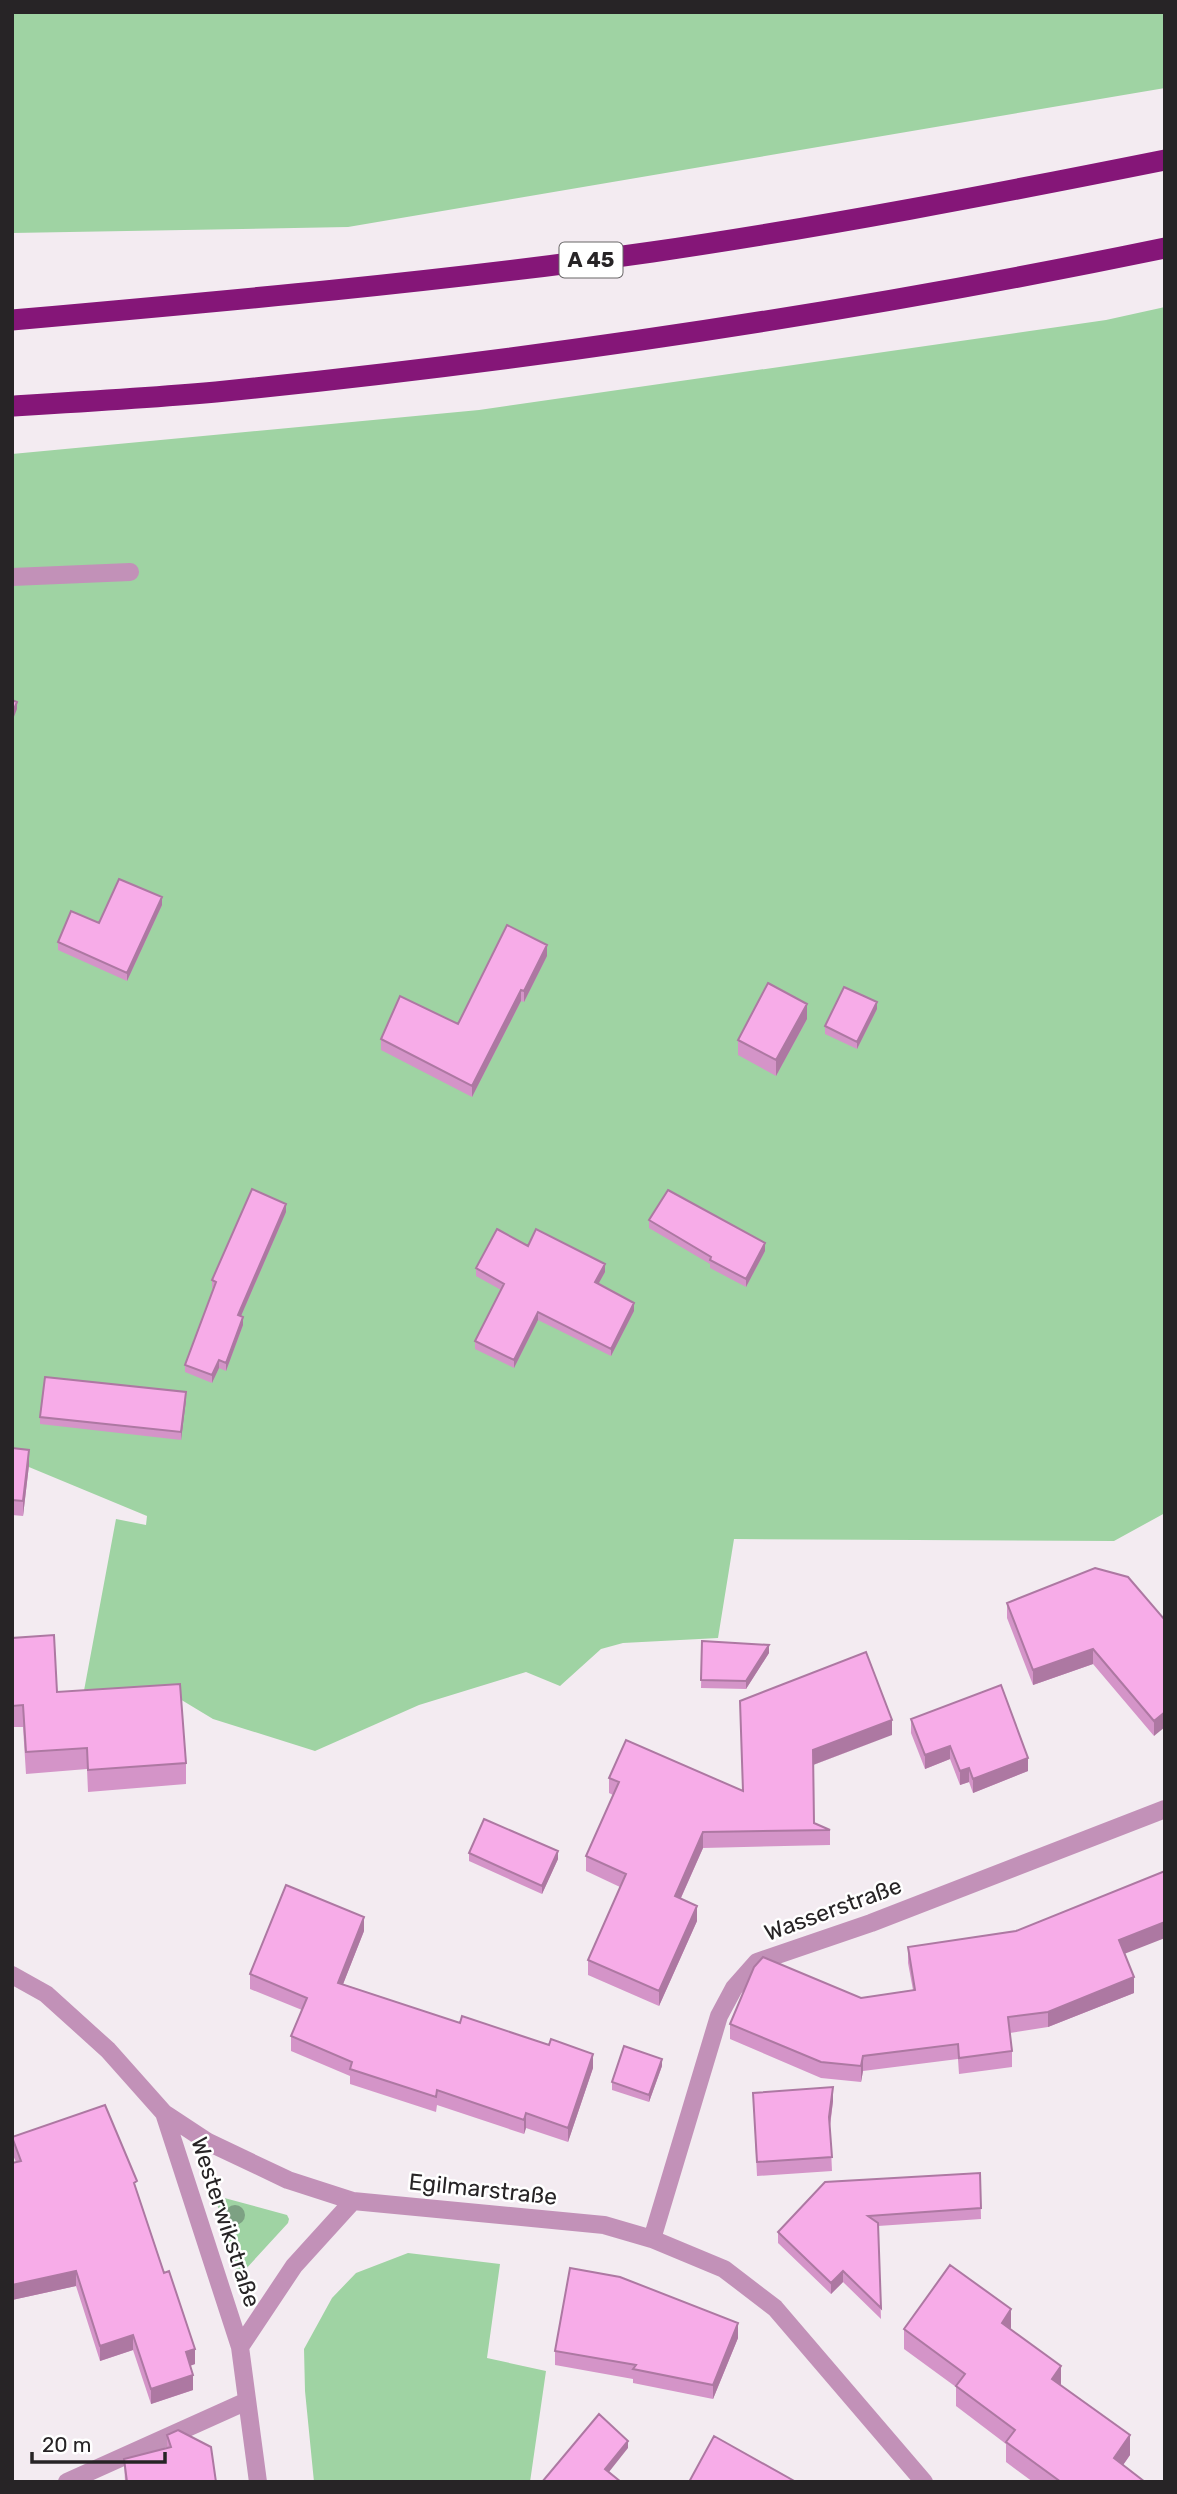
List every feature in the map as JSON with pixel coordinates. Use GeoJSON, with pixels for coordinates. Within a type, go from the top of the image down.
{"type":"FeatureCollection","features":[{"type":"Feature","properties":{"kind":"highway","name":"A 45"},"geometry":{"type":"LineString","coordinates":[[12,320],[445,279],[654,252],[958,202],[1165,160]]}},
{"type":"Feature","properties":{"kind":"highway"},"geometry":{"type":"LineString","coordinates":[[12,406],[215,392],[610,345],[1002,282],[1165,248]]}},
{"type":"Feature","properties":{"kind":"street"},"geometry":{"type":"LineString","coordinates":[[12,577],[130,572]]}},
{"type":"Feature","properties":{"kind":"street","name":"Wasserstraße"},"geometry":{"type":"LineString","coordinates":[[652,2239],[719,2016],[734,1988],[757,1962],[882,1918],[1165,1809]]}},
{"type":"Feature","properties":{"kind":"street","name":"Egilmarstraße"},"geometry":{"type":"LineString","coordinates":[[12,1975],[46,1994],[108,2050],[164,2113],[208,2141],[288,2179],[353,2201],[604,2225],[652,2239],[724,2269],[775,2308],[924,2482]]}},
{"type":"Feature","properties":{"kind":"street","name":"Westerwikstraße"},"geometry":{"type":"LineString","coordinates":[[164,2113],[240,2347],[258,2482]]}},
{"type":"Feature","properties":{"kind":"street","name":"Westerwikstraße"},"geometry":{"type":"LineString","coordinates":[[240,2347],[294,2266],[353,2201]]}},
{"type":"Feature","properties":{"kind":"street"},"geometry":{"type":"LineString","coordinates":[[67,2482],[247,2401]]}},
{"type":"Feature","properties":{"kind":"green space"},"geometry":{"type":"Polygon","coordinates":[[[12,12],[1165,12],[1165,88],[348,227],[12,233],[12,12]]]}},
{"type":"Feature","properties":{"kind":"green space"},"geometry":{"type":"Polygon","coordinates":[[[1165,307],[1165,1513],[1114,1541],[734,1539],[718,1638],[623,1643],[601,1649],[560,1686],[526,1672],[419,1705],[315,1751],[213,1719],[165,1690],[83,1696],[116,1519],[146,1525],[147,1516],[12,1460],[12,454],[479,410],[1106,320],[1165,307]]]}},
{"type":"Feature","properties":{"kind":"green space"},"geometry":{"type":"Polygon","coordinates":[[[217,2196],[287,2215],[289,2219],[244,2271],[238,2272],[235,2269],[217,2196]]]}},
{"type":"Feature","properties":{"kind":"green space"},"geometry":{"type":"Polygon","coordinates":[[[408,2253],[500,2264],[487,2358],[546,2371],[530,2482],[314,2482],[305,2391],[304,2349],[332,2298],[356,2273],[408,2253]]]}},
{"type":"Feature","properties":{"kind":"building"},"geometry":{"type":"Polygon","coordinates":[[[12,700],[17,702],[12,714],[12,700]]]}},
{"type":"Feature","properties":{"kind":"building"},"geometry":{"type":"Polygon","coordinates":[[[119,879],[162,897],[127,973],[58,942],[71,911],[99,923],[119,879]]]}},
{"type":"Feature","properties":{"kind":"building"},"geometry":{"type":"Polygon","coordinates":[[[507,925],[547,945],[472,1086],[381,1039],[400,996],[458,1024],[507,925]]]}},
{"type":"Feature","properties":{"kind":"building"},"geometry":{"type":"Polygon","coordinates":[[[768,983],[807,1004],[776,1060],[738,1040],[768,983]]]}},
{"type":"Feature","properties":{"kind":"building"},"geometry":{"type":"Polygon","coordinates":[[[844,987],[877,1002],[857,1042],[825,1026],[844,987]]]}},
{"type":"Feature","properties":{"kind":"building"},"geometry":{"type":"Polygon","coordinates":[[[252,1189],[286,1204],[238,1315],[243,1317],[226,1363],[219,1360],[212,1375],[185,1365],[216,1282],[212,1280],[252,1189]]]}},
{"type":"Feature","properties":{"kind":"building"},"geometry":{"type":"Polygon","coordinates":[[[668,1190],[765,1243],[746,1279],[710,1260],[711,1257],[649,1220],[668,1190]]]}},
{"type":"Feature","properties":{"kind":"building"},"geometry":{"type":"Polygon","coordinates":[[[497,1229],[528,1246],[536,1229],[605,1264],[595,1282],[634,1303],[611,1349],[538,1312],[514,1360],[475,1341],[504,1284],[476,1268],[497,1229]]]}},
{"type":"Feature","properties":{"kind":"building"},"geometry":{"type":"Polygon","coordinates":[[[45,1377],[186,1392],[181,1432],[40,1417],[45,1377]]]}},
{"type":"Feature","properties":{"kind":"building"},"geometry":{"type":"Polygon","coordinates":[[[12,1448],[29,1450],[23,1501],[12,1500],[12,1448]]]}},
{"type":"Feature","properties":{"kind":"building"},"geometry":{"type":"Polygon","coordinates":[[[1095,1568],[1128,1577],[1165,1620],[1165,1712],[1154,1721],[1093,1649],[1033,1670],[1007,1603],[1095,1568]]]}},
{"type":"Feature","properties":{"kind":"building"},"geometry":{"type":"Polygon","coordinates":[[[54,1635],[57,1692],[180,1684],[186,1763],[88,1770],[87,1748],[26,1752],[23,1705],[12,1706],[12,1638],[54,1635]]]}},
{"type":"Feature","properties":{"kind":"building"},"geometry":{"type":"Polygon","coordinates":[[[702,1641],[769,1645],[746,1681],[701,1680],[702,1641]]]}},
{"type":"Feature","properties":{"kind":"building"},"geometry":{"type":"Polygon","coordinates":[[[866,1652],[892,1720],[813,1750],[814,1823],[830,1830],[703,1832],[675,1896],[697,1906],[659,1991],[588,1960],[626,1874],[586,1856],[619,1782],[609,1778],[626,1740],[743,1791],[740,1701],[866,1652]]]}},
{"type":"Feature","properties":{"kind":"building"},"geometry":{"type":"Polygon","coordinates":[[[1001,1685],[1028,1758],[973,1779],[969,1768],[960,1771],[950,1746],[925,1755],[911,1719],[1001,1685]]]}},
{"type":"Feature","properties":{"kind":"building"},"geometry":{"type":"Polygon","coordinates":[[[484,1819],[558,1851],[542,1886],[469,1853],[484,1819]]]}},
{"type":"Feature","properties":{"kind":"building"},"geometry":{"type":"Polygon","coordinates":[[[1165,1871],[1165,1922],[1119,1940],[1134,1977],[1048,2012],[1008,2017],[1012,2051],[959,2058],[958,2044],[863,2056],[861,2066],[821,2062],[730,2024],[754,1967],[763,1957],[861,1998],[915,1990],[908,1947],[1016,1931],[1165,1871]]]}},
{"type":"Feature","properties":{"kind":"building"},"geometry":{"type":"Polygon","coordinates":[[[286,1885],[364,1917],[338,1983],[460,2023],[462,2016],[549,2045],[551,2039],[593,2054],[568,2128],[526,2113],[524,2120],[437,2090],[436,2097],[350,2069],[352,2062],[291,2036],[307,1998],[250,1974],[286,1885]]]}},
{"type":"Feature","properties":{"kind":"building"},"geometry":{"type":"Polygon","coordinates":[[[624,2046],[662,2059],[649,2095],[612,2082],[624,2046]]]}},
{"type":"Feature","properties":{"kind":"building"},"geometry":{"type":"Polygon","coordinates":[[[833,2087],[829,2117],[832,2157],[757,2162],[753,2093],[833,2087]]]}},
{"type":"Feature","properties":{"kind":"building"},"geometry":{"type":"Polygon","coordinates":[[[105,2105],[137,2181],[134,2183],[164,2273],[169,2271],[195,2349],[186,2352],[193,2375],[151,2389],[133,2335],[100,2346],[76,2271],[12,2285],[12,2163],[21,2161],[12,2137],[105,2105]]]}},
{"type":"Feature","properties":{"kind":"building"},"geometry":{"type":"Polygon","coordinates":[[[980,2173],[981,2208],[868,2216],[878,2223],[881,2308],[843,2271],[831,2283],[778,2232],[825,2182],[980,2173]]]}},
{"type":"Feature","properties":{"kind":"building"},"geometry":{"type":"Polygon","coordinates":[[[950,2265],[1011,2309],[1002,2323],[1061,2366],[1052,2379],[1130,2435],[1114,2458],[1145,2482],[1061,2482],[1006,2442],[1015,2430],[956,2386],[965,2374],[904,2329],[950,2265]]]}},
{"type":"Feature","properties":{"kind":"building"},"geometry":{"type":"Polygon","coordinates":[[[570,2268],[620,2277],[738,2323],[713,2385],[633,2369],[636,2365],[555,2351],[570,2268]]]}},
{"type":"Feature","properties":{"kind":"building"},"geometry":{"type":"Polygon","coordinates":[[[599,2414],[628,2441],[605,2469],[621,2482],[542,2482],[599,2414]]]}},
{"type":"Feature","properties":{"kind":"building"},"geometry":{"type":"Polygon","coordinates":[[[178,2430],[211,2447],[216,2482],[127,2482],[124,2459],[171,2447],[167,2435],[178,2430]]]}},
{"type":"Feature","properties":{"kind":"building"},"geometry":{"type":"Polygon","coordinates":[[[714,2436],[796,2482],[689,2482],[714,2436]]]}}]}
